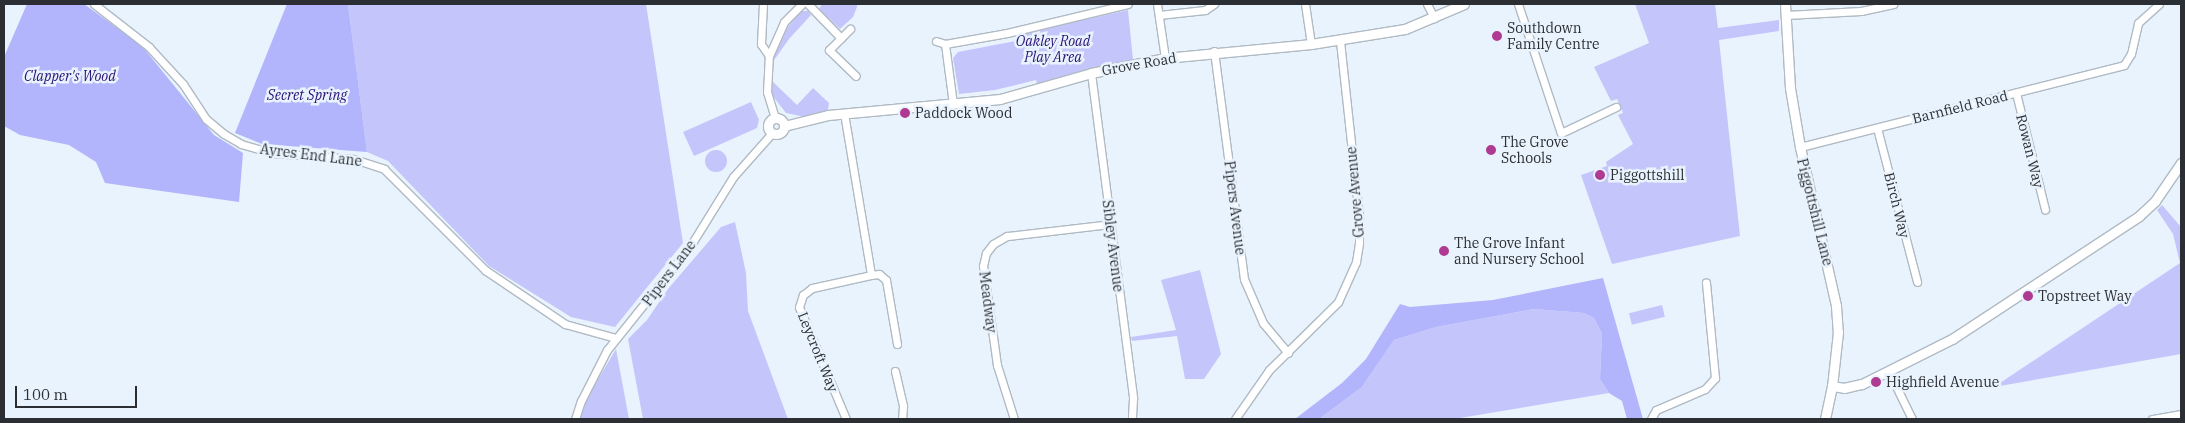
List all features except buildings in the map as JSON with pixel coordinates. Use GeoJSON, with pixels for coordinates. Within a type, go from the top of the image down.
{"type":"FeatureCollection","features":[{"type":"Feature","properties":{"kind":"street","name":"Ayres End Lane"},"geometry":{"type":"LineString","coordinates":[[94,4],[149,48],[183,84],[206,119],[224,134],[241,144],[272,153],[354,159],[384,169],[484,270],[565,324],[616,338]]}},
{"type":"Feature","properties":{"kind":"street"},"geometry":{"type":"LineString","coordinates":[[763,4],[761,44],[769,56]]}},
{"type":"Feature","properties":{"kind":"street"},"geometry":{"type":"LineString","coordinates":[[775,118],[767,92],[769,56],[781,28],[802,4]]}},
{"type":"Feature","properties":{"kind":"street"},"geometry":{"type":"LineString","coordinates":[[808,4],[841,38]]}},
{"type":"Feature","properties":{"kind":"street"},"geometry":{"type":"LineString","coordinates":[[936,41],[945,44],[1128,4]]}},
{"type":"Feature","properties":{"kind":"street"},"geometry":{"type":"LineString","coordinates":[[1157,4],[1165,58]]}},
{"type":"Feature","properties":{"kind":"street"},"geometry":{"type":"LineString","coordinates":[[1159,16],[1205,10],[1214,4]]}},
{"type":"Feature","properties":{"kind":"street"},"geometry":{"type":"LineString","coordinates":[[1305,4],[1311,44]]}},
{"type":"Feature","properties":{"kind":"street"},"geometry":{"type":"LineString","coordinates":[[1428,4],[1434,18]]}},
{"type":"Feature","properties":{"kind":"street","name":"Grove Road"},"geometry":{"type":"LineString","coordinates":[[772,132],[780,132],[784,126],[844,113],[1000,99],[1091,72],[1165,58],[1214,51],[1311,44],[1405,30],[1464,4]]}},
{"type":"Feature","properties":{"kind":"street"},"geometry":{"type":"LineString","coordinates":[[1518,4],[1561,134],[1616,106]]}},
{"type":"Feature","properties":{"kind":"street","name":"Piggottshill Lane"},"geometry":{"type":"LineString","coordinates":[[1785,4],[1790,88],[1800,147],[1836,306],[1838,332],[1832,386],[1824,419]]}},
{"type":"Feature","properties":{"kind":"street"},"geometry":{"type":"LineString","coordinates":[[1786,15],[1861,11],[1893,4]]}},
{"type":"Feature","properties":{"kind":"street","name":"Barnfield Road"},"geometry":{"type":"LineString","coordinates":[[1800,147],[2120,66],[2129,59],[2138,23],[2159,4]]}},
{"type":"Feature","properties":{"kind":"street"},"geometry":{"type":"LineString","coordinates":[[850,29],[829,50],[856,76]]}},
{"type":"Feature","properties":{"kind":"street","name":"Grove Avenue"},"geometry":{"type":"LineString","coordinates":[[1235,419],[1257,384],[1338,302],[1352,277],[1359,243],[1340,40]]}},
{"type":"Feature","properties":{"kind":"street"},"geometry":{"type":"LineString","coordinates":[[945,44],[953,104]]}},
{"type":"Feature","properties":{"kind":"street","name":"Pipers Avenue"},"geometry":{"type":"LineString","coordinates":[[1214,51],[1244,279],[1255,309],[1288,353]]}},
{"type":"Feature","properties":{"kind":"street","name":"Sibley Avenue"},"geometry":{"type":"LineString","coordinates":[[1091,72],[1133,398],[1132,419]]}},
{"type":"Feature","properties":{"kind":"street","name":"Rowan Way"},"geometry":{"type":"LineString","coordinates":[[2016,93],[2045,209]]}},
{"type":"Feature","properties":{"kind":"street"},"geometry":{"type":"LineString","coordinates":[[844,113],[871,275],[879,274],[886,280],[897,344]]}},
{"type":"Feature","properties":{"kind":"street"},"geometry":{"type":"LineString","coordinates":[[775,118],[781,120],[784,126]]}},
{"type":"Feature","properties":{"kind":"street"},"geometry":{"type":"LineString","coordinates":[[772,132],[769,125],[775,118]]}},
{"type":"Feature","properties":{"kind":"street","name":"Birch Way"},"geometry":{"type":"LineString","coordinates":[[1877,128],[1916,282]]}},
{"type":"Feature","properties":{"kind":"street","name":"Pipers Lane"},"geometry":{"type":"LineString","coordinates":[[575,419],[597,366],[616,338],[689,248],[733,177],[772,132]]}},
{"type":"Feature","properties":{"kind":"street"},"geometry":{"type":"LineString","coordinates":[[1832,386],[1844,388],[1862,384],[1952,340],[2126,225],[2155,201],[2181,163]]}},
{"type":"Feature","properties":{"kind":"street","name":"Meadway"},"geometry":{"type":"LineString","coordinates":[[1014,419],[997,365],[983,266],[986,253],[993,244],[1008,236],[1110,224]]}},
{"type":"Feature","properties":{"kind":"street","name":"Leycroft Way"},"geometry":{"type":"LineString","coordinates":[[846,419],[799,307],[804,295],[812,288],[871,275]]}},
{"type":"Feature","properties":{"kind":"street"},"geometry":{"type":"LineString","coordinates":[[1651,419],[1656,410],[1705,389],[1715,378],[1706,282]]}},
{"type":"Feature","properties":{"kind":"street"},"geometry":{"type":"LineString","coordinates":[[896,371],[903,406],[902,419]]}},
{"type":"Feature","properties":{"kind":"street"},"geometry":{"type":"LineString","coordinates":[[1889,372],[1912,419]]}},
{"type":"Feature","properties":{"kind":"street"},"geometry":{"type":"LineString","coordinates":[[2152,419],[2181,414]]}},
{"type":"Feature","properties":{"kind":"green space","name":"Clapper's Wood"},"geometry":{"type":"Polygon","coordinates":[[[27,4],[84,4],[142,46],[214,135],[243,153],[239,202],[105,183],[96,162],[69,145],[20,135],[4,126],[4,57],[27,4]]]}},
{"type":"Feature","properties":{"kind":"green space","name":"Secret Spring"},"geometry":{"type":"Polygon","coordinates":[[[287,4],[348,4],[367,152],[262,144],[235,133],[287,4]]]}},
{"type":"Feature","properties":{"kind":"green space"},"geometry":{"type":"Polygon","coordinates":[[[348,4],[646,4],[683,243],[615,327],[571,317],[489,266],[388,161],[367,152],[348,4]]]}},
{"type":"Feature","properties":{"kind":"green space"},"geometry":{"type":"Polygon","coordinates":[[[822,4],[857,4],[857,7],[853,17],[840,29],[819,9],[822,4]]]}},
{"type":"Feature","properties":{"kind":"green space"},"geometry":{"type":"Polygon","coordinates":[[[1635,4],[1715,4],[1718,28],[1779,20],[1779,31],[1719,40],[1740,236],[1612,264],[1581,175],[1607,166],[1606,162],[1633,144],[1618,115],[1623,113],[1617,99],[1611,101],[1594,67],[1649,43],[1635,4]]]}},
{"type":"Feature","properties":{"kind":"green space","name":"Oakley Road Play Area"},"geometry":{"type":"Polygon","coordinates":[[[1128,10],[1133,60],[1037,84],[1036,80],[995,90],[959,94],[953,58],[958,52],[1026,39],[1025,33],[1128,10]]]}},
{"type":"Feature","properties":{"kind":"green space"},"geometry":{"type":"Polygon","coordinates":[[[800,11],[808,11],[811,15],[789,39],[772,63],[779,39],[800,11]]]}},
{"type":"Feature","properties":{"kind":"green space"},"geometry":{"type":"Polygon","coordinates":[[[771,80],[797,105],[813,88],[829,103],[828,110],[805,117],[786,113],[772,95],[771,80]]]}},
{"type":"Feature","properties":{"kind":"green space"},"geometry":{"type":"Polygon","coordinates":[[[751,102],[759,120],[757,128],[694,156],[683,132],[751,102]]]}},
{"type":"Feature","properties":{"kind":"green space"},"geometry":{"type":"Polygon","coordinates":[[[716,150],[724,153],[727,161],[724,169],[716,172],[708,169],[705,161],[708,153],[716,150]]]}},
{"type":"Feature","properties":{"kind":"green space"},"geometry":{"type":"Polygon","coordinates":[[[2162,205],[2181,227],[2181,354],[1994,387],[2180,263],[2173,234],[2157,210],[2162,205]]]}},
{"type":"Feature","properties":{"kind":"green space"},"geometry":{"type":"Polygon","coordinates":[[[735,222],[746,273],[748,311],[788,419],[643,419],[628,339],[647,320],[668,289],[721,227],[735,222]]]}},
{"type":"Feature","properties":{"kind":"green space"},"geometry":{"type":"Polygon","coordinates":[[[1200,270],[1221,354],[1204,379],[1185,379],[1177,336],[1132,341],[1131,337],[1176,330],[1161,280],[1200,270]]]}},
{"type":"Feature","properties":{"kind":"green space"},"geometry":{"type":"Polygon","coordinates":[[[1603,278],[1643,419],[1627,419],[1622,401],[1609,393],[1600,379],[1602,334],[1594,318],[1584,313],[1534,309],[1436,327],[1394,340],[1362,387],[1319,419],[1295,419],[1342,383],[1366,359],[1400,304],[1410,307],[1493,300],[1603,278]]]}},
{"type":"Feature","properties":{"kind":"green space"},"geometry":{"type":"Polygon","coordinates":[[[1662,305],[1665,317],[1632,325],[1629,313],[1662,305]]]}},
{"type":"Feature","properties":{"kind":"green space"},"geometry":{"type":"Polygon","coordinates":[[[1534,309],[1584,313],[1594,318],[1602,334],[1600,379],[1609,393],[1454,419],[1319,419],[1362,387],[1394,340],[1436,327],[1534,309]]]}},
{"type":"Feature","properties":{"kind":"green space"},"geometry":{"type":"Polygon","coordinates":[[[616,349],[629,419],[578,419],[584,403],[616,349]]]}},
{"type":"Feature","properties":{"kind":"place","name":"Southdown Family Centre"},"geometry":{"type":"Point","coordinates":[1497,36]}},
{"type":"Feature","properties":{"kind":"place","name":"Paddock Wood"},"geometry":{"type":"Point","coordinates":[905,113]}},
{"type":"Feature","properties":{"kind":"place","name":"The Grove Schools"},"geometry":{"type":"Point","coordinates":[1491,150]}},
{"type":"Feature","properties":{"kind":"place","name":"Piggottshill"},"geometry":{"type":"Point","coordinates":[1600,175]}},
{"type":"Feature","properties":{"kind":"place","name":"The Grove Infant and Nursery School"},"geometry":{"type":"Point","coordinates":[1444,251]}},
{"type":"Feature","properties":{"kind":"place","name":"Topstreet Way"},"geometry":{"type":"Point","coordinates":[2028,296]}},
{"type":"Feature","properties":{"kind":"place","name":"Highfield Avenue"},"geometry":{"type":"Point","coordinates":[1876,382]}}]}
